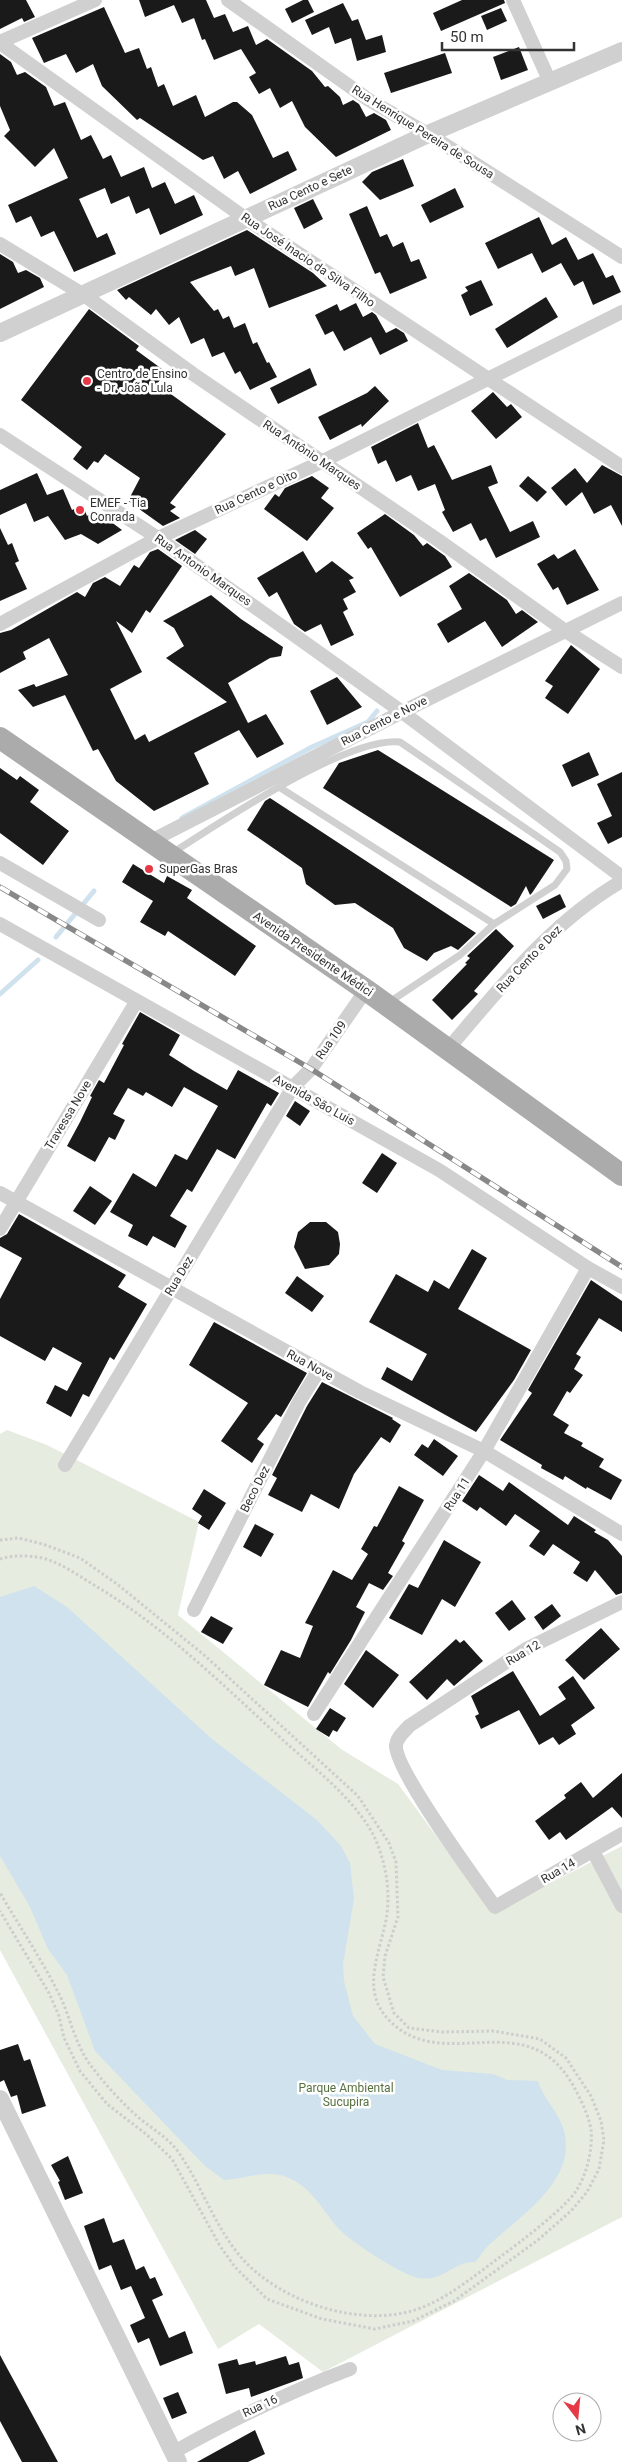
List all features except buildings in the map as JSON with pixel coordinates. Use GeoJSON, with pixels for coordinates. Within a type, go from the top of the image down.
{"type":"FeatureCollection","features":[{"type":"Feature","properties":{"kind":"main road","name":"Avenida Presidente Médici"},"geometry":{"type":"LineString","coordinates":[[0,738],[386,1004],[622,1175]]}},
{"type":"Feature","properties":{"kind":"street"},"geometry":{"type":"LineString","coordinates":[[0,42],[95,0]]}},
{"type":"Feature","properties":{"kind":"street","name":"Rua Henrique Pereira de Sousa"},"geometry":{"type":"LineString","coordinates":[[228,0],[369,100],[428,134],[622,257]]}},
{"type":"Feature","properties":{"kind":"street"},"geometry":{"type":"LineString","coordinates":[[513,0],[550,82]]}},
{"type":"Feature","properties":{"kind":"street","name":"Rua José Inacio da Silva Filho"},"geometry":{"type":"LineString","coordinates":[[0,42],[245,218],[622,467]]}},
{"type":"Feature","properties":{"kind":"street","name":"Rua Cento e Sete"},"geometry":{"type":"LineString","coordinates":[[0,333],[428,134],[622,51]]}},
{"type":"Feature","properties":{"kind":"street","name":"Rua Antônio Marques"},"geometry":{"type":"LineString","coordinates":[[0,244],[84,295],[321,462],[438,540],[564,630],[622,667]]}},
{"type":"Feature","properties":{"kind":"street","name":"Rua Cento e Oito"},"geometry":{"type":"LineString","coordinates":[[0,624],[158,538],[321,462],[622,312]]}},
{"type":"Feature","properties":{"kind":"street","name":"Rua Antonio Marques"},"geometry":{"type":"LineString","coordinates":[[0,435],[158,538],[402,712],[622,879]]}},
{"type":"Feature","properties":{"kind":"street","name":"Rua Cento e Nove"},"geometry":{"type":"LineString","coordinates":[[149,842],[564,630],[622,603]]}},
{"type":"Feature","properties":{"kind":"street"},"geometry":{"type":"LineString","coordinates":[[0,863],[93,916]]}},
{"type":"Feature","properties":{"kind":"street","name":"Rua Cento e Dez"},"geometry":{"type":"LineString","coordinates":[[448,1050],[499,990],[553,932],[594,898],[622,879]]}},
{"type":"Feature","properties":{"kind":"street","name":"Avenida São Luis"},"geometry":{"type":"LineString","coordinates":[[0,924],[136,1002],[293,1087],[439,1170],[588,1268],[622,1287]]}},
{"type":"Feature","properties":{"kind":"street","name":"Rua 109"},"geometry":{"type":"LineString","coordinates":[[293,1087],[311,1069],[366,990]]}},
{"type":"Feature","properties":{"kind":"street","name":"Travessa Nove"},"geometry":{"type":"LineString","coordinates":[[0,1229],[136,1002]]}},
{"type":"Feature","properties":{"kind":"street","name":"Rua Dez"},"geometry":{"type":"LineString","coordinates":[[65,1465],[293,1087]]}},
{"type":"Feature","properties":{"kind":"street","name":"Rua Nove"},"geometry":{"type":"LineString","coordinates":[[0,1192],[360,1392],[484,1451],[622,1534]]}},
{"type":"Feature","properties":{"kind":"street","name":"Rua 11"},"geometry":{"type":"LineString","coordinates":[[314,1714],[484,1451],[588,1268]]}},
{"type":"Feature","properties":{"kind":"street","name":"Beco Dez"},"geometry":{"type":"LineString","coordinates":[[194,1610],[299,1402],[319,1370]]}},
{"type":"Feature","properties":{"kind":"street","name":"Rua 12"},"geometry":{"type":"LineString","coordinates":[[495,1907],[412,1784],[397,1754],[396,1744],[399,1736],[409,1726],[526,1649],[622,1602]]}},
{"type":"Feature","properties":{"kind":"street","name":"Rua 14"},"geometry":{"type":"LineString","coordinates":[[495,1907],[622,1834]]}},
{"type":"Feature","properties":{"kind":"street"},"geometry":{"type":"LineString","coordinates":[[593,1851],[622,1906]]}},
{"type":"Feature","properties":{"kind":"street"},"geometry":{"type":"LineString","coordinates":[[0,2099],[176,2457]]}},
{"type":"Feature","properties":{"kind":"street","name":"Rua 16"},"geometry":{"type":"LineString","coordinates":[[176,2457],[241,2415],[293,2391],[350,2369]]}},
{"type":"Feature","properties":{"kind":"lane"},"geometry":{"type":"LineString","coordinates":[[168,855],[279,787],[333,760],[388,741],[400,742],[560,852],[566,861],[567,869],[555,885],[494,924],[460,955],[386,1004]]}},
{"type":"Feature","properties":{"kind":"lane"},"geometry":{"type":"LineString","coordinates":[[279,787],[494,924]]}},
{"type":"Feature","properties":{"kind":"path"},"geometry":{"type":"LineString","coordinates":[[0,1540],[18,1538],[43,1544],[80,1558],[117,1584],[203,1654],[358,1796],[389,1844],[396,1862],[398,1917],[386,1956],[383,1977],[394,2013],[409,2028],[442,2032],[494,2031],[540,2039],[566,2058],[591,2096],[601,2121],[604,2140],[599,2168],[587,2192],[571,2211],[538,2240],[454,2301],[414,2321],[375,2329],[322,2319],[267,2299],[236,2267],[220,2246],[172,2159],[146,2134],[107,2104],[80,2071],[64,2038],[59,2016],[48,1993],[0,1911]]}},
{"type":"Feature","properties":{"kind":"path"},"geometry":{"type":"LineString","coordinates":[[0,1559],[9,1556],[34,1556],[51,1560],[124,1603],[182,1648],[331,1784],[355,1810],[374,1835],[386,1870],[386,1916],[377,1950],[373,1982],[376,1998],[382,2012],[398,2028],[424,2040],[452,2044],[511,2042],[530,2045],[550,2057],[569,2078],[584,2104],[590,2126],[591,2145],[588,2163],[575,2192],[546,2220],[500,2256],[452,2292],[418,2310],[391,2316],[370,2316],[318,2308],[263,2278],[242,2258],[223,2233],[177,2148],[136,2115],[86,2060],[61,1998],[0,1892]]}},
{"type":"Feature","properties":{"kind":"green space","name":"Parque Ambiental Sucupira"},"geometry":{"type":"Polygon","coordinates":[[[7,1430],[47,1445],[199,1522],[178,1615],[341,1749],[398,1784],[493,1913],[622,1846],[622,2217],[323,2372],[259,2324],[218,2349],[0,1950],[0,1434],[7,1430]]]}},
{"type":"Feature","properties":{"kind":"water"},"geometry":{"type":"Polygon","coordinates":[[[34,1586],[67,1607],[212,1739],[317,1820],[341,1846],[350,1863],[354,1899],[343,1964],[344,1981],[353,2016],[375,2044],[442,2070],[493,2074],[507,2080],[538,2081],[543,2094],[559,2117],[564,2131],[566,2149],[562,2166],[543,2196],[487,2247],[475,2262],[467,2262],[432,2278],[415,2277],[386,2263],[344,2234],[313,2196],[299,2183],[290,2178],[266,2174],[224,2180],[204,2165],[95,2051],[67,1975],[48,1949],[29,1905],[0,1856],[0,1597],[34,1586]]]}},
{"type":"Feature","properties":{"kind":"waterway"},"geometry":{"type":"LineString","coordinates":[[182,818],[312,747],[368,722],[377,711]]}},
{"type":"Feature","properties":{"kind":"waterway"},"geometry":{"type":"LineString","coordinates":[[56,937],[94,891]]}},
{"type":"Feature","properties":{"kind":"waterway"},"geometry":{"type":"LineString","coordinates":[[0,994],[38,960]]}},
{"type":"Feature","properties":{"kind":"railway"},"geometry":{"type":"LineString","coordinates":[[0,887],[311,1069],[622,1267]]}},
{"type":"Feature","properties":{"kind":"place","name":"Centro de Ensino - Dr. João Lula"},"geometry":{"type":"Point","coordinates":[87,381]}},
{"type":"Feature","properties":{"kind":"place","name":"EMEF - Tia Conrada"},"geometry":{"type":"Point","coordinates":[80,510]}},
{"type":"Feature","properties":{"kind":"place","name":"SuperGas Bras"},"geometry":{"type":"Point","coordinates":[149,869]}}]}
